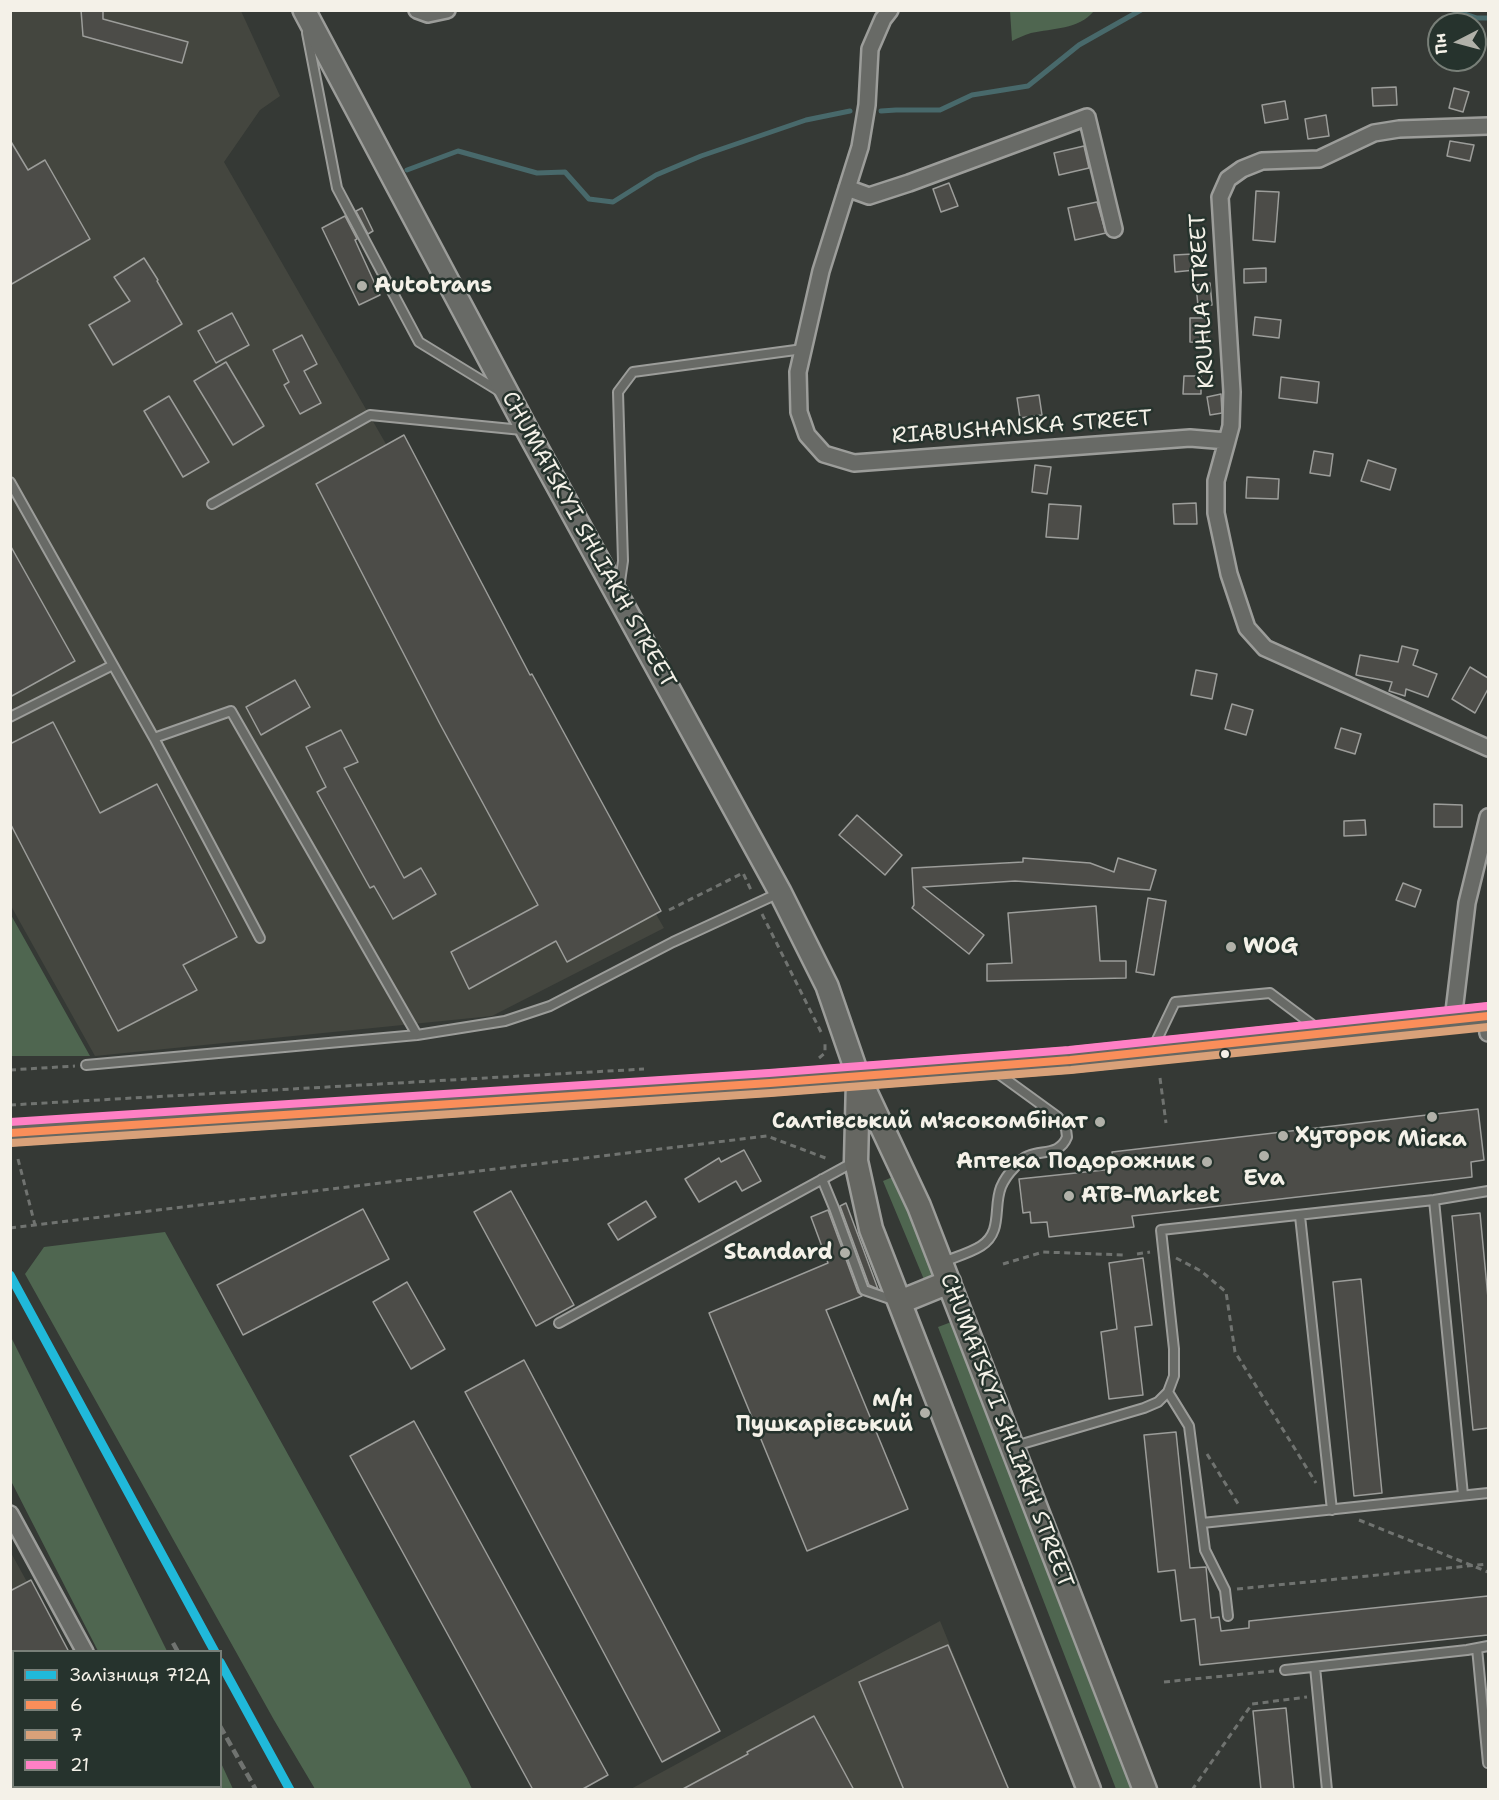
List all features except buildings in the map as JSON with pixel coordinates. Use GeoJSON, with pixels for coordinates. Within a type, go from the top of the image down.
{"type":"FeatureCollection","features":[{"type":"Feature","properties":{"kind":"main road","name":"CHUMATSKYI SHLIAKH STREET"},"geometry":{"type":"LineString","coordinates":[[303,10],[527,430],[780,892],[827,986],[858,1076],[919,1206],[1145,1790]]}},
{"type":"Feature","properties":{"kind":"main road"},"geometry":{"type":"LineString","coordinates":[[10,1133],[770,1083],[1150,1053],[1453,1020],[1488,1022]]}},
{"type":"Feature","properties":{"kind":"main road","name":"CHUMATSKYI SHLIAKH STREET"},"geometry":{"type":"LineString","coordinates":[[858,1076],[856,1161],[872,1229],[1089,1790]]}},
{"type":"Feature","properties":{"kind":"main road"},"geometry":{"type":"LineString","coordinates":[[900,1302],[945,1272]]}},
{"type":"Feature","properties":{"kind":"street"},"geometry":{"type":"LineString","coordinates":[[417,10],[428,14],[447,10]]}},
{"type":"Feature","properties":{"kind":"street","name":"RIABUSHANSKA STREET"},"geometry":{"type":"LineString","coordinates":[[890,10],[883,19],[870,49],[867,105],[860,147],[821,271],[798,372],[799,412],[807,435],[824,454],[854,463],[1190,438],[1227,441]]}},
{"type":"Feature","properties":{"kind":"street"},"geometry":{"type":"LineString","coordinates":[[847,188],[869,196],[1087,117],[1114,230]]}},
{"type":"Feature","properties":{"kind":"street","name":"KRUHLA STREET"},"geometry":{"type":"LineString","coordinates":[[1227,441],[1231,426],[1232,392],[1220,197],[1228,179],[1242,169],[1262,161],[1319,159],[1374,132],[1488,126]]}},
{"type":"Feature","properties":{"kind":"street"},"geometry":{"type":"LineString","coordinates":[[1227,441],[1216,481],[1216,513],[1228,574],[1247,628],[1265,648],[1488,748]]}},
{"type":"Feature","properties":{"kind":"street"},"geometry":{"type":"LineString","coordinates":[[1453,1020],[1467,903],[1488,817]]}},
{"type":"Feature","properties":{"kind":"street"},"geometry":{"type":"LineString","coordinates":[[10,1514],[84,1650]]}},
{"type":"Feature","properties":{"kind":"lane"},"geometry":{"type":"LineString","coordinates":[[303,10],[338,188],[419,342],[510,397]]}},
{"type":"Feature","properties":{"kind":"lane"},"geometry":{"type":"LineString","coordinates":[[618,596],[623,561],[618,392],[633,372],[803,349]]}},
{"type":"Feature","properties":{"kind":"lane"},"geometry":{"type":"LineString","coordinates":[[212,504],[370,416],[527,430]]}},
{"type":"Feature","properties":{"kind":"lane"},"geometry":{"type":"LineString","coordinates":[[10,482],[154,738],[260,938]]}},
{"type":"Feature","properties":{"kind":"lane"},"geometry":{"type":"LineString","coordinates":[[10,717],[112,665]]}},
{"type":"Feature","properties":{"kind":"lane"},"geometry":{"type":"LineString","coordinates":[[154,738],[231,711],[417,1035]]}},
{"type":"Feature","properties":{"kind":"lane"},"geometry":{"type":"LineString","coordinates":[[86,1065],[417,1035],[505,1021],[550,1006],[674,942],[780,892]]}},
{"type":"Feature","properties":{"kind":"lane"},"geometry":{"type":"LineString","coordinates":[[1150,1053],[1175,1002],[1270,993],[1324,1034]]}},
{"type":"Feature","properties":{"kind":"lane"},"geometry":{"type":"LineString","coordinates":[[945,1272],[987,1241],[997,1224],[999,1192],[1009,1173],[1026,1157],[1050,1152],[1059,1148],[1066,1140],[1067,1133],[1058,1117],[989,1066]]}},
{"type":"Feature","properties":{"kind":"lane"},"geometry":{"type":"LineString","coordinates":[[559,1323],[856,1161]]}},
{"type":"Feature","properties":{"kind":"lane"},"geometry":{"type":"LineString","coordinates":[[822,1179],[864,1290],[900,1302]]}},
{"type":"Feature","properties":{"kind":"lane"},"geometry":{"type":"LineString","coordinates":[[1012,1447],[1144,1408],[1158,1402],[1168,1392],[1174,1376],[1174,1349],[1161,1230],[1300,1216],[1434,1200],[1488,1191]]}},
{"type":"Feature","properties":{"kind":"lane"},"geometry":{"type":"LineString","coordinates":[[1434,1200],[1463,1495]]}},
{"type":"Feature","properties":{"kind":"lane"},"geometry":{"type":"LineString","coordinates":[[1300,1216],[1332,1510]]}},
{"type":"Feature","properties":{"kind":"lane"},"geometry":{"type":"LineString","coordinates":[[1168,1392],[1189,1426],[1205,1550],[1225,1590],[1228,1616]]}},
{"type":"Feature","properties":{"kind":"lane"},"geometry":{"type":"LineString","coordinates":[[1202,1524],[1488,1493]]}},
{"type":"Feature","properties":{"kind":"lane"},"geometry":{"type":"LineString","coordinates":[[1285,1670],[1488,1646]]}},
{"type":"Feature","properties":{"kind":"lane"},"geometry":{"type":"LineString","coordinates":[[1478,1648],[1488,1763]]}},
{"type":"Feature","properties":{"kind":"lane"},"geometry":{"type":"LineString","coordinates":[[1315,1667],[1327,1790]]}},
{"type":"Feature","properties":{"kind":"path"},"geometry":{"type":"LineString","coordinates":[[669,910],[742,873],[825,1043],[825,1053],[820,1058],[809,1058]]}},
{"type":"Feature","properties":{"kind":"path"},"geometry":{"type":"LineString","coordinates":[[10,1071],[86,1065]]}},
{"type":"Feature","properties":{"kind":"path"},"geometry":{"type":"LineString","coordinates":[[10,1105],[650,1069]]}},
{"type":"Feature","properties":{"kind":"path"},"geometry":{"type":"LineString","coordinates":[[1160,1078],[1166,1123]]}},
{"type":"Feature","properties":{"kind":"path"},"geometry":{"type":"LineString","coordinates":[[10,1228],[767,1136],[828,1159]]}},
{"type":"Feature","properties":{"kind":"path"},"geometry":{"type":"LineString","coordinates":[[18,1159],[34,1225]]}},
{"type":"Feature","properties":{"kind":"path"},"geometry":{"type":"LineString","coordinates":[[1163,1251],[1201,1271],[1226,1292],[1235,1352],[1332,1510],[1488,1572]]}},
{"type":"Feature","properties":{"kind":"path"},"geometry":{"type":"LineString","coordinates":[[1003,1264],[1043,1252],[1124,1255]]}},
{"type":"Feature","properties":{"kind":"path"},"geometry":{"type":"LineString","coordinates":[[1207,1454],[1247,1519]]}},
{"type":"Feature","properties":{"kind":"path"},"geometry":{"type":"LineString","coordinates":[[1225,1590],[1488,1564]]}},
{"type":"Feature","properties":{"kind":"path"},"geometry":{"type":"LineString","coordinates":[[1164,1682],[1285,1670]]}},
{"type":"Feature","properties":{"kind":"path"},"geometry":{"type":"LineString","coordinates":[[1192,1790],[1252,1704],[1318,1696]]}},
{"type":"Feature","properties":{"kind":"shaded area"},"geometry":{"type":"Polygon","coordinates":[[[10,11],[241,11],[280,96],[260,110],[224,162],[664,928],[492,1016],[95,1056],[11,906],[10,11]]]}},
{"type":"Feature","properties":{"kind":"shaded area"},"geometry":{"type":"Polygon","coordinates":[[[10,1551],[64,1650],[12,1650],[12,1788],[140,1789],[11,1789],[10,1551]]]}},
{"type":"Feature","properties":{"kind":"shaded area"},"geometry":{"type":"Polygon","coordinates":[[[940,1621],[1009,1789],[629,1790],[940,1621]]]}},
{"type":"Feature","properties":{"kind":"green space"},"geometry":{"type":"Polygon","coordinates":[[[1010,10],[1094,11],[1073,25],[1031,33],[1012,41],[1010,10]]]}},
{"type":"Feature","properties":{"kind":"green space"},"geometry":{"type":"Polygon","coordinates":[[[11,915],[90,1056],[11,1056],[11,915]]]}},
{"type":"Feature","properties":{"kind":"green space"},"geometry":{"type":"Polygon","coordinates":[[[895,1176],[937,1277],[925,1282],[883,1181],[895,1176]]]}},
{"type":"Feature","properties":{"kind":"green space"},"geometry":{"type":"Polygon","coordinates":[[[165,1232],[472,1789],[315,1789],[274,1720],[25,1274],[44,1247],[165,1232]]]}},
{"type":"Feature","properties":{"kind":"green space"},"geometry":{"type":"Polygon","coordinates":[[[954,1321],[1134,1789],[1116,1789],[938,1327],[954,1321]]]}},
{"type":"Feature","properties":{"kind":"green space"},"geometry":{"type":"Polygon","coordinates":[[[11,1337],[167,1650],[97,1650],[11,1481],[11,1337]]]}},
{"type":"Feature","properties":{"kind":"green space"},"geometry":{"type":"Polygon","coordinates":[[[222,1765],[233,1789],[169,1790],[168,1788],[222,1788],[222,1765]]]}},
{"type":"Feature","properties":{"kind":"waterway"},"geometry":{"type":"LineString","coordinates":[[881,111],[940,110],[972,95],[1028,86],[1079,45],[1141,10]]}},
{"type":"Feature","properties":{"kind":"waterway"},"geometry":{"type":"LineString","coordinates":[[1453,10],[1477,18],[1488,18]]}},
{"type":"Feature","properties":{"kind":"waterway"},"geometry":{"type":"LineString","coordinates":[[407,170],[458,151],[537,173],[565,172],[589,199],[613,202],[656,175],[701,156],[806,120],[850,111]]}},
{"type":"Feature","properties":{"kind":"railway"},"geometry":{"type":"LineString","coordinates":[[173,1643],[177,1650]]}},
{"type":"Feature","properties":{"kind":"railway"},"geometry":{"type":"LineString","coordinates":[[222,1730],[256,1790]]}},
{"type":"Feature","properties":{"kind":"rail line","name":"712Д"},"geometry":{"type":"LineString","coordinates":[[10,1275],[214,1650]]}},
{"type":"Feature","properties":{"kind":"rail line","name":"712Д"},"geometry":{"type":"LineString","coordinates":[[222,1666],[290,1790]]}},
{"type":"Feature","properties":{"kind":"transit line","name":"21"},"geometry":{"type":"LineString","coordinates":[[10,1122],[769,1073],[1069,1050],[1487,1006]]}},
{"type":"Feature","properties":{"kind":"transit line","name":"6"},"geometry":{"type":"LineString","coordinates":[[10,1133],[770,1083],[1070,1060],[1488,1016]]}},
{"type":"Feature","properties":{"kind":"transit line","name":"7"},"geometry":{"type":"LineString","coordinates":[[11,1143],[771,1093],[1071,1070],[1488,1027]]}},
{"type":"Feature","properties":{"kind":"place","name":"Autotrans"},"geometry":{"type":"Point","coordinates":[362,286]}},
{"type":"Feature","properties":{"kind":"place","name":"WOG"},"geometry":{"type":"Point","coordinates":[1231,947]}},
{"type":"Feature","properties":{"kind":"place","name":"Міска"},"geometry":{"type":"Point","coordinates":[1432,1117]}},
{"type":"Feature","properties":{"kind":"place","name":"Салтівський м'ясокомбінат"},"geometry":{"type":"Point","coordinates":[1100,1122]}},
{"type":"Feature","properties":{"kind":"place","name":"Хуторок"},"geometry":{"type":"Point","coordinates":[1283,1136]}},
{"type":"Feature","properties":{"kind":"place","name":"Eva"},"geometry":{"type":"Point","coordinates":[1264,1156]}},
{"type":"Feature","properties":{"kind":"place","name":"Аптека Подорожник"},"geometry":{"type":"Point","coordinates":[1207,1162]}},
{"type":"Feature","properties":{"kind":"place","name":"ATB-Market"},"geometry":{"type":"Point","coordinates":[1069,1196]}},
{"type":"Feature","properties":{"kind":"place","name":"Standard"},"geometry":{"type":"Point","coordinates":[845,1253]}},
{"type":"Feature","properties":{"kind":"place","name":"м/н Пушкарівський"},"geometry":{"type":"Point","coordinates":[925,1413]}}]}
